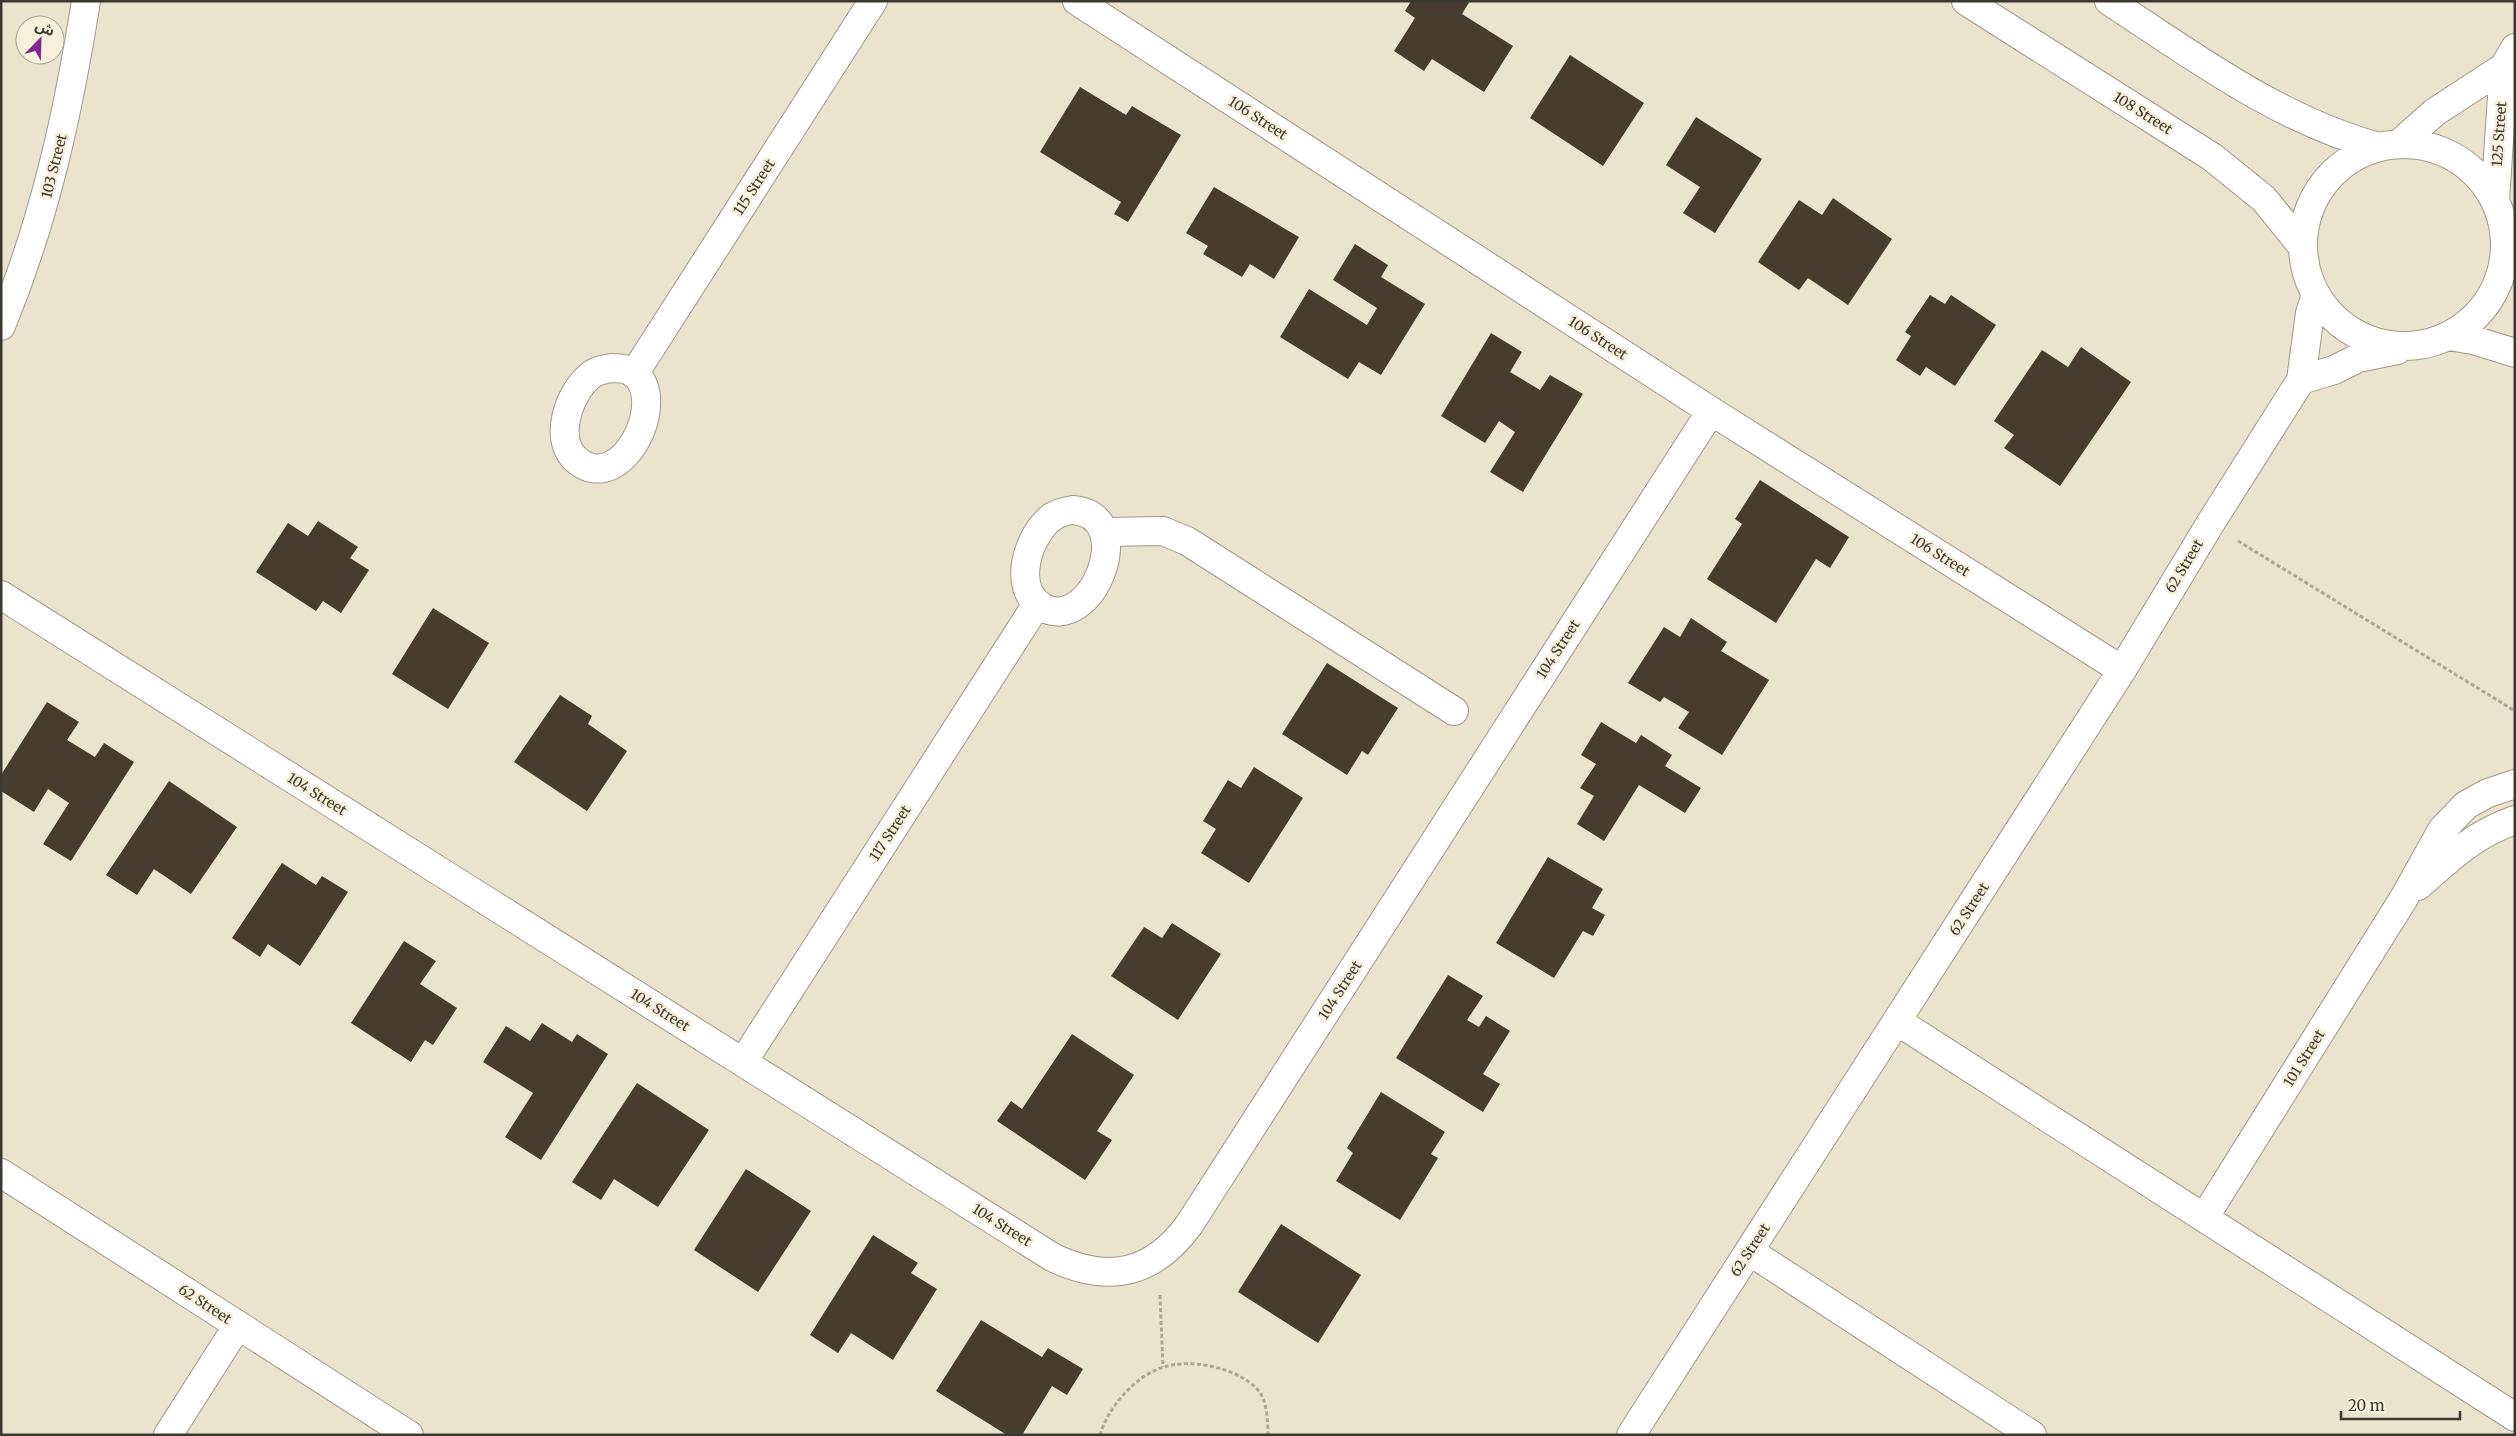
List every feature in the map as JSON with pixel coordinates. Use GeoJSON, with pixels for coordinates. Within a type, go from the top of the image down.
{"type":"FeatureCollection","features":[{"type":"Feature","properties":{"kind":"street","name":"103 Street"},"geometry":{"type":"LineString","coordinates":[[1,326],[29,252],[55,167],[86,1]]}},
{"type":"Feature","properties":{"kind":"street","name":"115 Street"},"geometry":{"type":"LineString","coordinates":[[634,374],[873,1]]}},
{"type":"Feature","properties":{"kind":"street","name":"106 Street"},"geometry":{"type":"LineString","coordinates":[[1077,1],[1711,411],[2122,670]]}},
{"type":"Feature","properties":{"kind":"street","name":"108 Street"},"geometry":{"type":"LineString","coordinates":[[1966,1],[2219,162],[2264,199],[2302,246]]}},
{"type":"Feature","properties":{"kind":"street"},"geometry":{"type":"LineString","coordinates":[[2109,1],[2244,88],[2284,111],[2326,130],[2390,145],[2422,145],[2444,152],[2465,164],[2482,180],[2504,216],[2506,245],[2502,274],[2490,299],[2472,321],[2449,336],[2430,343],[2358,358],[2334,370],[2301,380]]}},
{"type":"Feature","properties":{"kind":"street","name":"125 Street"},"geometry":{"type":"LineString","coordinates":[[2390,145],[2509,58]]}},
{"type":"Feature","properties":{"kind":"street","name":"125 Street"},"geometry":{"type":"LineString","coordinates":[[2504,216],[2509,58]]}},
{"type":"Feature","properties":{"kind":"street"},"geometry":{"type":"LineString","coordinates":[[2390,145],[2354,156],[2332,173],[2316,194],[2306,219],[2302,246],[2306,271],[2316,295],[2329,313],[2346,328],[2373,341],[2387,345],[2410,347]]}},
{"type":"Feature","properties":{"kind":"street","name":"62 Street"},"geometry":{"type":"LineString","coordinates":[[1631,1435],[2122,670],[2210,524],[2301,380],[2310,313],[2316,295]]}},
{"type":"Feature","properties":{"kind":"street"},"geometry":{"type":"LineString","coordinates":[[2449,336],[2473,340],[2515,353]]}},
{"type":"Feature","properties":{"kind":"street","name":"104 Street"},"geometry":{"type":"LineString","coordinates":[[1,595],[1052,1257],[1072,1267],[1094,1272],[1116,1273],[1139,1267],[1159,1257],[1176,1242],[1189,1225],[1711,411]]}},
{"type":"Feature","properties":{"kind":"street"},"geometry":{"type":"LineString","coordinates":[[1073,510],[1083,511],[1097,519],[1104,532],[1106,542],[1103,567],[1099,579],[1087,597],[1076,606],[1056,612],[1037,604],[1028,586],[1025,568],[1033,541],[1041,528],[1052,517],[1073,510]]}},
{"type":"Feature","properties":{"kind":"street"},"geometry":{"type":"LineString","coordinates":[[1104,532],[1163,531],[1187,541],[1454,711]]}},
{"type":"Feature","properties":{"kind":"street","name":"117 Street"},"geometry":{"type":"LineString","coordinates":[[743,1062],[1037,604]]}},
{"type":"Feature","properties":{"kind":"street","name":"101 Street"},"geometry":{"type":"LineString","coordinates":[[2204,1218],[2404,898],[2442,830],[2453,816],[2466,805],[2488,793],[2515,784]]}},
{"type":"Feature","properties":{"kind":"street","name":"101 Street"},"geometry":{"type":"LineString","coordinates":[[2404,898],[2470,841],[2492,828],[2515,820]]}},
{"type":"Feature","properties":{"kind":"street"},"geometry":{"type":"LineString","coordinates":[[1897,1021],[2515,1417]]}},
{"type":"Feature","properties":{"kind":"street","name":"62 Street"},"geometry":{"type":"LineString","coordinates":[[1,1173],[409,1435]]}},
{"type":"Feature","properties":{"kind":"street"},"geometry":{"type":"LineString","coordinates":[[1749,1251],[2032,1435]]}},
{"type":"Feature","properties":{"kind":"street"},"geometry":{"type":"LineString","coordinates":[[168,1435],[238,1325]]}},
{"type":"Feature","properties":{"kind":"path"},"geometry":{"type":"LineString","coordinates":[[2210,524],[2515,711]]}},
{"type":"Feature","properties":{"kind":"path"},"geometry":{"type":"LineString","coordinates":[[1159,1257],[1162,1367]]}},
{"type":"Feature","properties":{"kind":"path"},"geometry":{"type":"LineString","coordinates":[[1100,1435],[1111,1412],[1126,1393],[1143,1377],[1162,1367],[1180,1363],[1206,1365],[1230,1373],[1259,1391],[1266,1409],[1268,1435]]}},
{"type":"Feature","properties":{"kind":"building"},"geometry":{"type":"Polygon","coordinates":[[[1411,1],[1470,1],[1462,14],[1513,46],[1484,92],[1432,59],[1424,71],[1394,51],[1415,18],[1405,11],[1411,1]]]}},
{"type":"Feature","properties":{"kind":"building"},"geometry":{"type":"Polygon","coordinates":[[[1570,55],[1644,103],[1603,166],[1530,118],[1570,55]]]}},
{"type":"Feature","properties":{"kind":"building"},"geometry":{"type":"Polygon","coordinates":[[[1080,87],[1126,115],[1132,106],[1181,135],[1128,222],[1114,214],[1121,202],[1040,152],[1080,87]]]}},
{"type":"Feature","properties":{"kind":"building"},"geometry":{"type":"Polygon","coordinates":[[[1696,117],[1762,159],[1715,233],[1683,213],[1700,187],[1666,165],[1696,117]]]}},
{"type":"Feature","properties":{"kind":"building"},"geometry":{"type":"Polygon","coordinates":[[[1214,187],[1299,237],[1274,279],[1250,264],[1242,277],[1203,254],[1208,246],[1186,233],[1214,187]]]}},
{"type":"Feature","properties":{"kind":"building"},"geometry":{"type":"Polygon","coordinates":[[[1833,198],[1892,239],[1848,305],[1808,278],[1799,290],[1758,262],[1799,200],[1822,215],[1833,198]]]}},
{"type":"Feature","properties":{"kind":"building"},"geometry":{"type":"Polygon","coordinates":[[[1355,244],[1388,265],[1381,277],[1425,304],[1381,375],[1359,362],[1348,379],[1280,337],[1309,289],[1367,325],[1377,308],[1333,280],[1355,244]]]}},
{"type":"Feature","properties":{"kind":"building"},"geometry":{"type":"Polygon","coordinates":[[[1930,295],[1945,304],[1951,295],[1996,325],[1955,386],[1926,367],[1920,376],[1896,360],[1911,336],[1905,332],[1930,295]]]}},
{"type":"Feature","properties":{"kind":"building"},"geometry":{"type":"Polygon","coordinates":[[[1491,333],[1522,352],[1510,372],[1540,390],[1550,375],[1583,394],[1523,492],[1490,472],[1515,432],[1499,421],[1485,443],[1441,416],[1491,333]]]}},
{"type":"Feature","properties":{"kind":"building"},"geometry":{"type":"Polygon","coordinates":[[[2081,347],[2131,382],[2060,486],[2004,448],[2014,435],[1994,421],[2042,350],[2068,367],[2081,347]]]}},
{"type":"Feature","properties":{"kind":"building"},"geometry":{"type":"Polygon","coordinates":[[[1760,480],[1849,537],[1830,568],[1816,559],[1776,623],[1707,579],[1742,524],[1735,519],[1760,480]]]}},
{"type":"Feature","properties":{"kind":"building"},"geometry":{"type":"Polygon","coordinates":[[[318,521],[358,547],[350,558],[369,570],[341,613],[323,601],[316,611],[256,572],[288,523],[308,536],[318,521]]]}},
{"type":"Feature","properties":{"kind":"building"},"geometry":{"type":"Polygon","coordinates":[[[433,608],[489,643],[448,709],[392,674],[433,608]]]}},
{"type":"Feature","properties":{"kind":"building"},"geometry":{"type":"Polygon","coordinates":[[[1691,618],[1727,642],[1721,651],[1769,680],[1722,755],[1678,728],[1689,712],[1664,697],[1660,702],[1628,683],[1664,627],[1680,637],[1691,618]]]}},
{"type":"Feature","properties":{"kind":"building"},"geometry":{"type":"Polygon","coordinates":[[[1327,663],[1398,708],[1368,755],[1362,751],[1347,775],[1282,734],[1327,663]]]}},
{"type":"Feature","properties":{"kind":"building"},"geometry":{"type":"Polygon","coordinates":[[[560,695],[592,716],[588,724],[627,751],[587,811],[514,762],[560,695]]]}},
{"type":"Feature","properties":{"kind":"building"},"geometry":{"type":"Polygon","coordinates":[[[47,702],[79,722],[67,740],[95,757],[104,743],[134,762],[71,861],[43,844],[69,803],[48,789],[34,812],[1,791],[1,775],[47,702]]]}},
{"type":"Feature","properties":{"kind":"building"},"geometry":{"type":"Polygon","coordinates":[[[1601,722],[1636,743],[1641,735],[1672,755],[1665,766],[1701,788],[1685,813],[1639,785],[1604,841],[1577,824],[1594,796],[1580,788],[1596,764],[1581,755],[1601,722]]]}},
{"type":"Feature","properties":{"kind":"building"},"geometry":{"type":"Polygon","coordinates":[[[1254,767],[1303,798],[1249,883],[1201,853],[1216,829],[1203,821],[1228,780],[1241,788],[1254,767]]]}},
{"type":"Feature","properties":{"kind":"building"},"geometry":{"type":"Polygon","coordinates":[[[169,781],[237,827],[191,894],[154,869],[137,895],[106,875],[169,781]]]}},
{"type":"Feature","properties":{"kind":"building"},"geometry":{"type":"Polygon","coordinates":[[[1548,857],[1603,889],[1592,908],[1605,915],[1593,936],[1583,931],[1554,978],[1496,943],[1548,857]]]}},
{"type":"Feature","properties":{"kind":"building"},"geometry":{"type":"Polygon","coordinates":[[[282,863],[316,885],[322,876],[348,892],[300,966],[268,944],[260,957],[232,938],[282,863]]]}},
{"type":"Feature","properties":{"kind":"building"},"geometry":{"type":"Polygon","coordinates":[[[1172,923],[1221,954],[1178,1020],[1111,976],[1144,927],[1162,938],[1172,923]]]}},
{"type":"Feature","properties":{"kind":"building"},"geometry":{"type":"Polygon","coordinates":[[[404,941],[436,961],[420,984],[457,1008],[433,1045],[425,1040],[411,1062],[351,1023],[404,941]]]}},
{"type":"Feature","properties":{"kind":"building"},"geometry":{"type":"Polygon","coordinates":[[[1448,975],[1483,996],[1467,1020],[1479,1027],[1486,1016],[1510,1031],[1483,1074],[1500,1084],[1483,1112],[1396,1058],[1448,975]]]}},
{"type":"Feature","properties":{"kind":"building"},"geometry":{"type":"Polygon","coordinates":[[[542,1023],[572,1042],[577,1034],[608,1054],[541,1160],[505,1137],[533,1093],[483,1062],[506,1026],[530,1041],[542,1023]]]}},
{"type":"Feature","properties":{"kind":"building"},"geometry":{"type":"Polygon","coordinates":[[[1072,1034],[1134,1075],[1097,1131],[1112,1140],[1085,1180],[997,1121],[1011,1101],[1022,1109],[1072,1034]]]}},
{"type":"Feature","properties":{"kind":"building"},"geometry":{"type":"Polygon","coordinates":[[[637,1083],[709,1130],[658,1207],[614,1179],[601,1200],[572,1182],[637,1083]]]}},
{"type":"Feature","properties":{"kind":"building"},"geometry":{"type":"Polygon","coordinates":[[[1381,1092],[1445,1132],[1431,1154],[1438,1158],[1400,1220],[1336,1181],[1353,1153],[1347,1148],[1381,1092]]]}},
{"type":"Feature","properties":{"kind":"building"},"geometry":{"type":"Polygon","coordinates":[[[746,1169],[811,1211],[758,1292],[694,1250],[746,1169]]]}},
{"type":"Feature","properties":{"kind":"building"},"geometry":{"type":"Polygon","coordinates":[[[1281,1224],[1361,1275],[1318,1343],[1238,1292],[1281,1224]]]}},
{"type":"Feature","properties":{"kind":"building"},"geometry":{"type":"Polygon","coordinates":[[[873,1235],[918,1263],[911,1273],[937,1289],[893,1360],[851,1333],[838,1353],[810,1335],[873,1235]]]}},
{"type":"Feature","properties":{"kind":"building"},"geometry":{"type":"Polygon","coordinates":[[[981,1320],[1042,1357],[1048,1348],[1083,1369],[1067,1395],[1052,1386],[1022,1435],[1007,1435],[936,1391],[981,1320]]]}}]}
